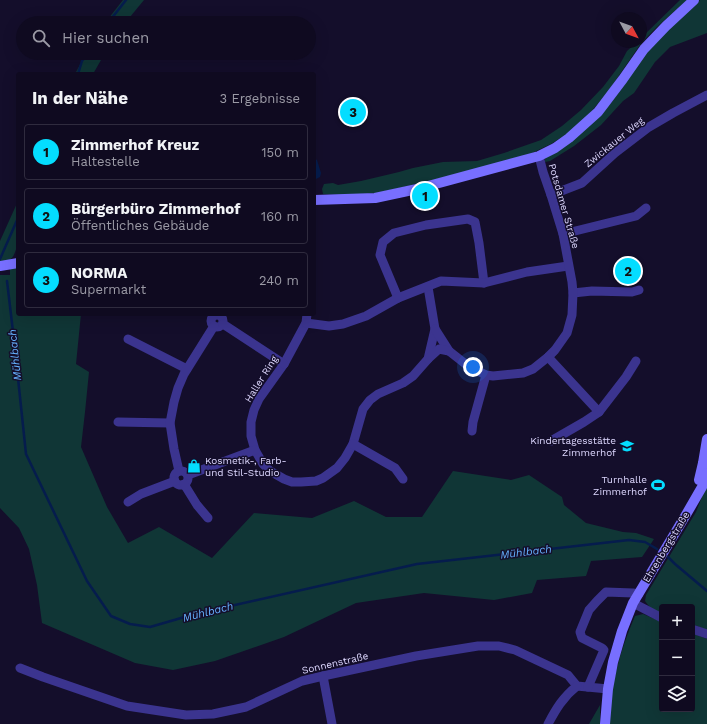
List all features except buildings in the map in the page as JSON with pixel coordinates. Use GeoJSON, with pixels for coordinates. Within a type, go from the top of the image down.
{"type":"FeatureCollection","features":[{"type":"Feature","properties":{"kind":"street"},"geometry":{"type":"LineString","coordinates":[[316,200],[375,198],[417,189],[538,156],[555,148],[569,138],[598,112],[644,49],[694,0]]}},
{"type":"Feature","properties":{"kind":"street","name":"Zwickauer Weg"},"geometry":{"type":"LineString","coordinates":[[551,195],[582,183],[615,153],[648,127],[707,95]]}},
{"type":"Feature","properties":{"kind":"street","name":"Potsdamer Straße"},"geometry":{"type":"LineString","coordinates":[[435,329],[449,351],[468,366],[486,375],[523,373],[533,369],[555,350],[567,333],[572,315],[573,293],[568,266],[568,256],[563,234],[538,156]]}},
{"type":"Feature","properties":{"kind":"street"},"geometry":{"type":"LineString","coordinates":[[563,234],[636,216],[646,208]]}},
{"type":"Feature","properties":{"kind":"street"},"geometry":{"type":"LineString","coordinates":[[398,298],[380,255],[383,242],[394,232],[426,225],[468,219],[475,222],[484,283]]}},
{"type":"Feature","properties":{"kind":"street"},"geometry":{"type":"LineString","coordinates":[[0,266],[16,263]]}},
{"type":"Feature","properties":{"kind":"street"},"geometry":{"type":"LineString","coordinates":[[307,319],[329,326],[343,324],[366,316],[398,298],[441,281],[484,283],[527,272],[568,266]]}},
{"type":"Feature","properties":{"kind":"street","name":"Haller Ring"},"geometry":{"type":"LineString","coordinates":[[428,286],[435,329],[428,359]]}},
{"type":"Feature","properties":{"kind":"street"},"geometry":{"type":"LineString","coordinates":[[573,293],[592,291],[632,292],[639,290]]}},
{"type":"Feature","properties":{"kind":"street"},"geometry":{"type":"LineString","coordinates":[[208,518],[197,505],[184,477],[174,449],[170,423],[178,388],[187,369],[216,319],[284,364]]}},
{"type":"Feature","properties":{"kind":"street","name":"Haller Ring"},"geometry":{"type":"LineString","coordinates":[[307,319],[284,364],[259,399],[251,422],[251,436],[255,450],[262,464],[277,476],[292,482],[316,481],[330,474],[345,458],[353,444],[363,409],[370,400],[378,394],[408,380],[439,350],[449,351]]}},
{"type":"Feature","properties":{"kind":"street"},"geometry":{"type":"LineString","coordinates":[[128,339],[187,369]]}},
{"type":"Feature","properties":{"kind":"street"},"geometry":{"type":"LineString","coordinates":[[548,357],[599,412]]}},
{"type":"Feature","properties":{"kind":"street"},"geometry":{"type":"LineString","coordinates":[[551,441],[599,412],[626,377],[636,361]]}},
{"type":"Feature","properties":{"kind":"street"},"geometry":{"type":"LineString","coordinates":[[472,431],[486,375]]}},
{"type":"Feature","properties":{"kind":"street"},"geometry":{"type":"LineString","coordinates":[[118,422],[170,423]]}},
{"type":"Feature","properties":{"kind":"street","name":"Ehrenbergstraße"},"geometry":{"type":"LineString","coordinates":[[694,500],[707,439]]}},
{"type":"Feature","properties":{"kind":"street"},"geometry":{"type":"LineString","coordinates":[[353,444],[395,468],[403,479]]}},
{"type":"Feature","properties":{"kind":"street"},"geometry":{"type":"LineString","coordinates":[[184,477],[255,450]]}},
{"type":"Feature","properties":{"kind":"street","name":"Ehrenbergstraße"},"geometry":{"type":"LineString","coordinates":[[605,724],[608,688],[613,662],[622,631],[633,603],[702,487],[707,473]]}},
{"type":"Feature","properties":{"kind":"street"},"geometry":{"type":"LineString","coordinates":[[128,502],[141,494],[175,480],[178,484],[182,485],[184,477]]}},
{"type":"Feature","properties":{"kind":"street","name":"Ehrenbergstraße"},"geometry":{"type":"LineString","coordinates":[[588,687],[604,650],[582,638],[580,632],[589,610],[606,592],[639,594]]}},
{"type":"Feature","properties":{"kind":"street"},"geometry":{"type":"LineString","coordinates":[[633,603],[659,616]]}},
{"type":"Feature","properties":{"kind":"street"},"geometry":{"type":"LineString","coordinates":[[695,630],[707,634]]}},
{"type":"Feature","properties":{"kind":"street","name":"Sonnenstraße"},"geometry":{"type":"LineString","coordinates":[[20,668],[127,706],[186,715],[213,714],[246,707],[302,681],[323,676],[416,656],[478,646],[499,646],[515,650],[568,675],[578,686]]}},
{"type":"Feature","properties":{"kind":"street"},"geometry":{"type":"LineString","coordinates":[[323,676],[332,724]]}},
{"type":"Feature","properties":{"kind":"street"},"geometry":{"type":"LineString","coordinates":[[548,724],[558,705],[578,686],[608,688]]}},
{"type":"Feature","properties":{"kind":"green space"},"geometry":{"type":"Polygon","coordinates":[[[123,0],[144,0],[131,16],[110,16],[123,0]]]}},
{"type":"Feature","properties":{"kind":"green space"},"geometry":{"type":"Polygon","coordinates":[[[680,0],[687,0],[647,37],[647,32],[680,0]]]}},
{"type":"Feature","properties":{"kind":"green space"},"geometry":{"type":"Polygon","coordinates":[[[700,0],[707,0],[707,33],[670,47],[655,62],[634,93],[623,101],[601,125],[574,146],[550,161],[545,162],[547,155],[610,104],[643,56],[663,34],[700,0]]]}},
{"type":"Feature","properties":{"kind":"green space"},"geometry":{"type":"Polygon","coordinates":[[[630,48],[638,48],[609,90],[586,118],[570,132],[551,144],[532,153],[429,181],[377,193],[345,195],[323,194],[322,189],[324,184],[333,183],[338,185],[361,181],[443,162],[477,161],[541,140],[562,126],[581,110],[603,87],[619,66],[627,51],[630,48]]]}},
{"type":"Feature","properties":{"kind":"green space"},"geometry":{"type":"Polygon","coordinates":[[[82,60],[101,60],[94,72],[76,72],[82,60]]]}},
{"type":"Feature","properties":{"kind":"green space"},"geometry":{"type":"Polygon","coordinates":[[[16,205],[16,250],[9,260],[0,263],[0,241],[16,205]]]}},
{"type":"Feature","properties":{"kind":"green space"},"geometry":{"type":"Polygon","coordinates":[[[16,267],[16,316],[81,316],[76,364],[89,372],[81,447],[107,507],[128,543],[159,527],[212,558],[254,513],[312,518],[354,501],[386,517],[422,517],[453,471],[511,480],[529,475],[562,497],[564,505],[586,523],[623,532],[636,533],[654,539],[642,557],[591,561],[586,576],[537,580],[532,593],[494,600],[424,593],[356,603],[284,637],[215,661],[173,670],[135,663],[42,623],[37,585],[29,549],[19,528],[0,508],[0,275],[10,275],[10,268],[16,267]]]}},
{"type":"Feature","properties":{"kind":"green space"},"geometry":{"type":"Polygon","coordinates":[[[707,484],[707,630],[695,625],[695,604],[659,604],[659,612],[651,609],[645,601],[646,595],[696,512],[707,484]]]}},
{"type":"Feature","properties":{"kind":"green space"},"geometry":{"type":"Polygon","coordinates":[[[643,614],[659,621],[659,712],[695,712],[695,634],[707,639],[707,724],[609,724],[611,696],[620,655],[635,616],[643,614]]]}},
{"type":"Feature","properties":{"kind":"green space"},"geometry":{"type":"Polygon","coordinates":[[[600,705],[600,724],[589,724],[600,705]]]}},
{"type":"Feature","properties":{"kind":"water"},"geometry":{"type":"Polygon","coordinates":[[[316,159],[321,173],[320,177],[316,179],[316,159]]]}},
{"type":"Feature","properties":{"kind":"waterway"},"geometry":{"type":"LineString","coordinates":[[113,16],[126,0]]}},
{"type":"Feature","properties":{"kind":"waterway"},"geometry":{"type":"LineString","coordinates":[[79,72],[83,60]]}},
{"type":"Feature","properties":{"kind":"waterway"},"geometry":{"type":"LineString","coordinates":[[0,259],[16,223]]}},
{"type":"Feature","properties":{"kind":"waterway","name":"Mühlbach"},"geometry":{"type":"LineString","coordinates":[[7,281],[26,454],[87,581],[111,616],[130,624],[150,627],[195,614],[417,564],[629,540],[645,542],[657,549]]}},
{"type":"Feature","properties":{"kind":"waterway","name":"Mühlbach"},"geometry":{"type":"LineString","coordinates":[[668,557],[707,591]]}},
{"type":"Feature","properties":{"kind":"place","name":"NORMA"},"geometry":{"type":"Point","coordinates":[353,112]}},
{"type":"Feature","properties":{"kind":"place","name":"Zimmerhof Kreuz"},"geometry":{"type":"Point","coordinates":[425,196]}},
{"type":"Feature","properties":{"kind":"place","name":"Bürgerbüro Zimmerhof"},"geometry":{"type":"Point","coordinates":[628,271]}},
{"type":"Feature","properties":{"kind":"place","name":"Kindertagesstätte Zimmerhof"},"geometry":{"type":"Point","coordinates":[627,446]}},
{"type":"Feature","properties":{"kind":"place","name":"Kosmetik-, Farb- und Stil-Studio"},"geometry":{"type":"Point","coordinates":[194,466]}},
{"type":"Feature","properties":{"kind":"place","name":"Turnhalle Zimmerhof"},"geometry":{"type":"Point","coordinates":[658,485]}}]}
